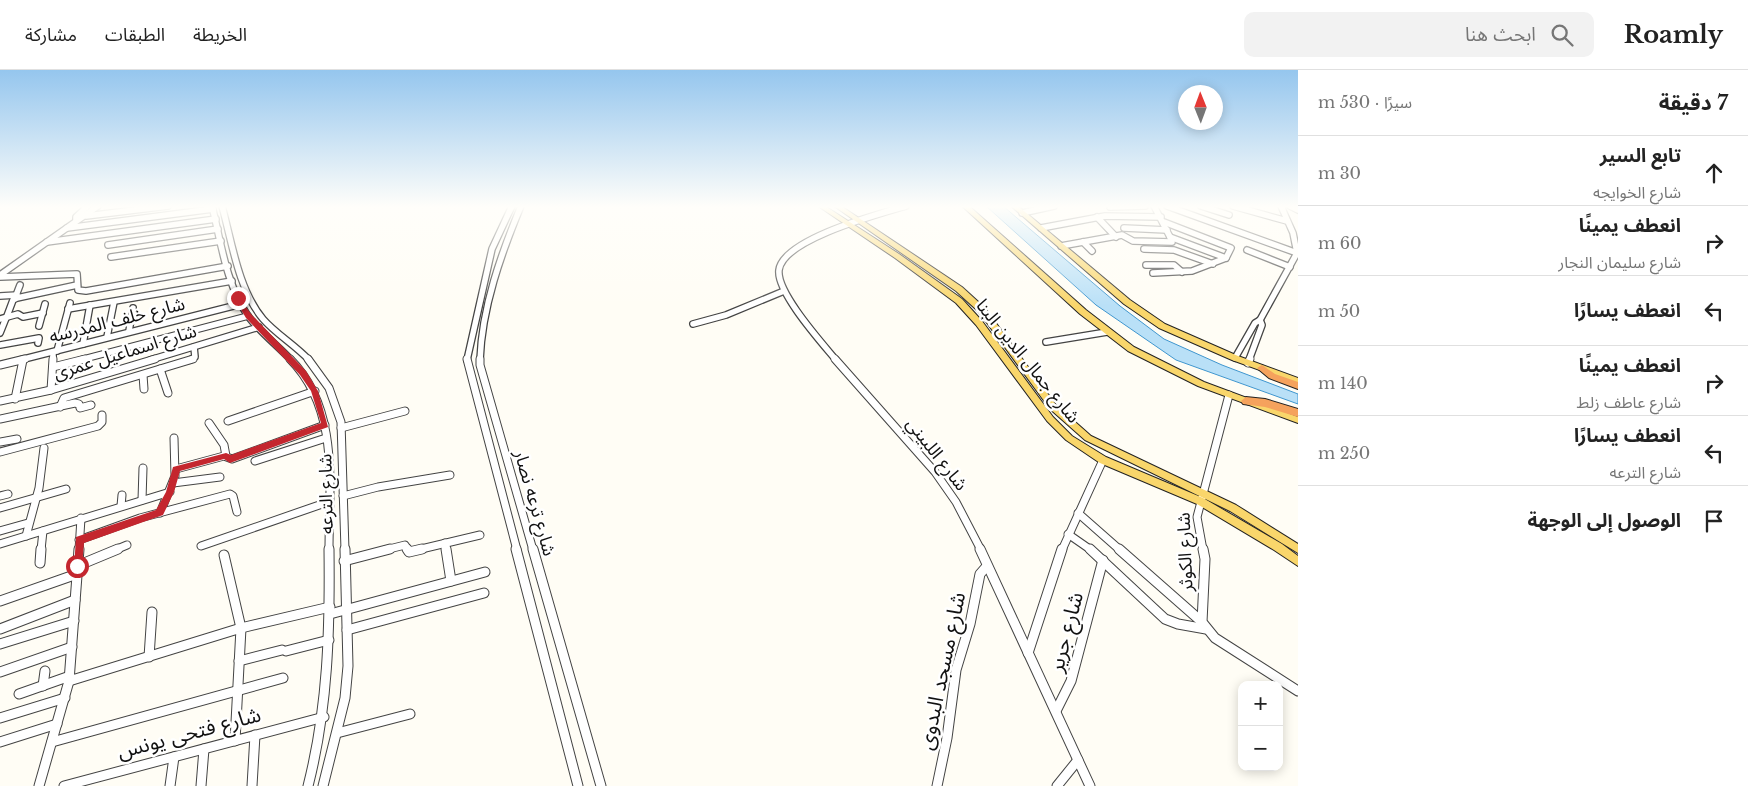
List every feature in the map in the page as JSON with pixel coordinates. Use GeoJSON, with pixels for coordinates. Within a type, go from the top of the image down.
{"type":"FeatureCollection","features":[{"type":"Feature","properties":{"kind":"highway"},"geometry":{"type":"LineString","coordinates":[[1262,368],[1272,376],[1298,386]]}},
{"type":"Feature","properties":{"kind":"highway"},"geometry":{"type":"LineString","coordinates":[[1246,401],[1265,403],[1298,413]]}},
{"type":"Feature","properties":{"kind":"main road","name":"شارع جمال الدين البنا"},"geometry":{"type":"LineString","coordinates":[[872,239],[959,301],[983,329],[1056,425],[1069,438],[1103,460],[1202,497]]}},
{"type":"Feature","properties":{"kind":"main road","name":"شارع جمال الدين البنا"},"geometry":{"type":"LineString","coordinates":[[886,239],[959,289],[982,310],[1053,407],[1088,438],[1298,549]]}},
{"type":"Feature","properties":{"kind":"main road"},"geometry":{"type":"LineString","coordinates":[[1003,239],[1108,332],[1141,355],[1229,395],[1298,420]]}},
{"type":"Feature","properties":{"kind":"main road"},"geometry":{"type":"LineString","coordinates":[[1054,239],[1127,302],[1162,326],[1235,358],[1298,381]]}},
{"type":"Feature","properties":{"kind":"main road","name":"شارع جمال الدين البنا"},"geometry":{"type":"LineString","coordinates":[[1230,512],[1298,562]]}},
{"type":"Feature","properties":{"kind":"street"},"geometry":{"type":"LineString","coordinates":[[0,276],[51,239]]}},
{"type":"Feature","properties":{"kind":"street"},"geometry":{"type":"LineString","coordinates":[[47,242],[67,239]]}},
{"type":"Feature","properties":{"kind":"street"},"geometry":{"type":"LineString","coordinates":[[108,245],[146,239]]}},
{"type":"Feature","properties":{"kind":"street","name":"شارع الترعه"},"geometry":{"type":"LineString","coordinates":[[233,239],[254,305],[268,324],[301,352],[328,383],[335,398],[341,428],[348,666],[345,698],[323,786]]}},
{"type":"Feature","properties":{"kind":"street","name":"شارع ترعه نصار"},"geometry":{"type":"LineString","coordinates":[[496,239],[492,249],[467,360],[578,786]]}},
{"type":"Feature","properties":{"kind":"street","name":"شارع ترعه نصار"},"geometry":{"type":"LineString","coordinates":[[505,239],[481,338],[480,365],[601,786]]}},
{"type":"Feature","properties":{"kind":"street","name":"شارع اللبيني"},"geometry":{"type":"LineString","coordinates":[[811,239],[789,251],[781,262],[779,271],[784,291],[835,357],[941,479],[958,507],[988,566],[1090,786]]}},
{"type":"Feature","properties":{"kind":"street"},"geometry":{"type":"LineString","coordinates":[[1061,246],[1097,239]]}},
{"type":"Feature","properties":{"kind":"street"},"geometry":{"type":"LineString","coordinates":[[1146,239],[1171,240],[1226,258]]}},
{"type":"Feature","properties":{"kind":"street"},"geometry":{"type":"LineString","coordinates":[[1153,273],[1182,272],[1213,264],[1226,258],[1231,248],[1211,239]]}},
{"type":"Feature","properties":{"kind":"street"},"geometry":{"type":"LineString","coordinates":[[1260,239],[1297,253]]}},
{"type":"Feature","properties":{"kind":"street"},"geometry":{"type":"LineString","coordinates":[[1235,358],[1255,323],[1260,320],[1297,253],[1294,239]]}},
{"type":"Feature","properties":{"kind":"street"},"geometry":{"type":"LineString","coordinates":[[1171,240],[1174,250]]}},
{"type":"Feature","properties":{"kind":"street","name":"شارع الترعه"},"geometry":{"type":"LineString","coordinates":[[221,241],[232,281],[241,304],[248,316],[303,373],[314,391],[325,425],[328,502],[329,640],[324,717],[308,786]]}},
{"type":"Feature","properties":{"kind":"street"},"geometry":{"type":"LineString","coordinates":[[111,257],[221,241]]}},
{"type":"Feature","properties":{"kind":"street"},"geometry":{"type":"LineString","coordinates":[[1083,242],[1092,250]]}},
{"type":"Feature","properties":{"kind":"street"},"geometry":{"type":"LineString","coordinates":[[1144,250],[1174,250],[1213,264]]}},
{"type":"Feature","properties":{"kind":"street"},"geometry":{"type":"LineString","coordinates":[[1248,250],[1298,271]]}},
{"type":"Feature","properties":{"kind":"street"},"geometry":{"type":"LineString","coordinates":[[1146,265],[1174,265],[1182,272]]}},
{"type":"Feature","properties":{"kind":"street"},"geometry":{"type":"LineString","coordinates":[[0,276],[77,274],[78,290],[86,291],[228,266]]}},
{"type":"Feature","properties":{"kind":"street"},"geometry":{"type":"LineString","coordinates":[[486,274],[496,274]]}},
{"type":"Feature","properties":{"kind":"street"},"geometry":{"type":"LineString","coordinates":[[51,390],[55,351],[69,306],[114,302],[232,281]]}},
{"type":"Feature","properties":{"kind":"street"},"geometry":{"type":"LineString","coordinates":[[38,293],[42,284]]}},
{"type":"Feature","properties":{"kind":"street"},"geometry":{"type":"LineString","coordinates":[[0,333],[4,318],[20,285]]}},
{"type":"Feature","properties":{"kind":"street"},"geometry":{"type":"LineString","coordinates":[[0,296],[38,293],[77,285]]}},
{"type":"Feature","properties":{"kind":"street"},"geometry":{"type":"LineString","coordinates":[[692,324],[726,315],[784,291]]}},
{"type":"Feature","properties":{"kind":"street"},"geometry":{"type":"LineString","coordinates":[[108,337],[114,302]]}},
{"type":"Feature","properties":{"kind":"street"},"geometry":{"type":"LineString","coordinates":[[39,326],[45,304]]}},
{"type":"Feature","properties":{"kind":"street","name":"شارع خلف المدرسه"},"geometry":{"type":"LineString","coordinates":[[0,365],[241,304]]}},
{"type":"Feature","properties":{"kind":"street"},"geometry":{"type":"LineString","coordinates":[[83,344],[90,305]]}},
{"type":"Feature","properties":{"kind":"street"},"geometry":{"type":"LineString","coordinates":[[129,331],[133,308]]}},
{"type":"Feature","properties":{"kind":"street"},"geometry":{"type":"LineString","coordinates":[[4,318],[20,314],[23,317],[43,313]]}},
{"type":"Feature","properties":{"kind":"street"},"geometry":{"type":"LineString","coordinates":[[52,367],[248,316]]}},
{"type":"Feature","properties":{"kind":"street"},"geometry":{"type":"LineString","coordinates":[[1248,363],[1262,325],[1260,320]]}},
{"type":"Feature","properties":{"kind":"street","name":"شارع اسماعيل عمرى"},"geometry":{"type":"LineString","coordinates":[[0,402],[51,390],[259,327]]}},
{"type":"Feature","properties":{"kind":"street"},"geometry":{"type":"LineString","coordinates":[[1046,342],[1108,332]]}},
{"type":"Feature","properties":{"kind":"street"},"geometry":{"type":"LineString","coordinates":[[0,346],[39,338],[38,343]]}},
{"type":"Feature","properties":{"kind":"street"},"geometry":{"type":"LineString","coordinates":[[60,407],[64,398],[193,359],[195,357],[194,347]]}},
{"type":"Feature","properties":{"kind":"street"},"geometry":{"type":"LineString","coordinates":[[15,399],[23,360]]}},
{"type":"Feature","properties":{"kind":"street"},"geometry":{"type":"LineString","coordinates":[[160,369],[168,393]]}},
{"type":"Feature","properties":{"kind":"street"},"geometry":{"type":"LineString","coordinates":[[143,375],[144,388]]}},
{"type":"Feature","properties":{"kind":"street"},"geometry":{"type":"LineString","coordinates":[[228,421],[314,391]]}},
{"type":"Feature","properties":{"kind":"street","name":"شارع الكوثر"},"geometry":{"type":"LineString","coordinates":[[1204,625],[1205,559],[1198,525],[1202,497],[1229,395]]}},
{"type":"Feature","properties":{"kind":"street"},"geometry":{"type":"LineString","coordinates":[[0,419],[75,403],[79,404],[80,408],[91,405]]}},
{"type":"Feature","properties":{"kind":"street"},"geometry":{"type":"LineString","coordinates":[[341,428],[405,411]]}},
{"type":"Feature","properties":{"kind":"street"},"geometry":{"type":"LineString","coordinates":[[0,452],[98,426],[102,422],[102,415]]}},
{"type":"Feature","properties":{"kind":"street"},"geometry":{"type":"LineString","coordinates":[[209,423],[224,444],[226,456]]}},
{"type":"Feature","properties":{"kind":"street"},"geometry":{"type":"LineString","coordinates":[[176,469],[226,456],[232,459],[325,425]]}},
{"type":"Feature","properties":{"kind":"street"},"geometry":{"type":"LineString","coordinates":[[160,513],[170,492],[176,469],[174,438]]}},
{"type":"Feature","properties":{"kind":"street"},"geometry":{"type":"LineString","coordinates":[[255,461],[326,438]]}},
{"type":"Feature","properties":{"kind":"street"},"geometry":{"type":"LineString","coordinates":[[0,442],[17,439]]}},
{"type":"Feature","properties":{"kind":"street"},"geometry":{"type":"LineString","coordinates":[[26,536],[39,488],[44,448]]}},
{"type":"Feature","properties":{"kind":"street"},"geometry":{"type":"LineString","coordinates":[[1028,653],[1068,534],[1103,460]]}},
{"type":"Feature","properties":{"kind":"street"},"geometry":{"type":"LineString","coordinates":[[142,500],[143,468]]}},
{"type":"Feature","properties":{"kind":"street"},"geometry":{"type":"LineString","coordinates":[[342,496],[450,475]]}},
{"type":"Feature","properties":{"kind":"street"},"geometry":{"type":"LineString","coordinates":[[173,483],[220,477]]}},
{"type":"Feature","properties":{"kind":"street"},"geometry":{"type":"LineString","coordinates":[[0,508],[66,489]]}},
{"type":"Feature","properties":{"kind":"street"},"geometry":{"type":"LineString","coordinates":[[0,544],[170,492]]}},
{"type":"Feature","properties":{"kind":"street"},"geometry":{"type":"LineString","coordinates":[[79,540],[160,513],[232,494],[236,512]]}},
{"type":"Feature","properties":{"kind":"street"},"geometry":{"type":"LineString","coordinates":[[121,506],[122,495]]}},
{"type":"Feature","properties":{"kind":"street"},"geometry":{"type":"LineString","coordinates":[[201,546],[328,502]]}},
{"type":"Feature","properties":{"kind":"street"},"geometry":{"type":"LineString","coordinates":[[1078,513],[1204,625],[1215,638],[1298,691]]}},
{"type":"Feature","properties":{"kind":"street"},"geometry":{"type":"LineString","coordinates":[[38,786],[70,679],[81,518]]}},
{"type":"Feature","properties":{"kind":"street"},"geometry":{"type":"LineString","coordinates":[[0,531],[28,523]]}},
{"type":"Feature","properties":{"kind":"street"},"geometry":{"type":"LineString","coordinates":[[40,563],[43,531]]}},
{"type":"Feature","properties":{"kind":"street"},"geometry":{"type":"LineString","coordinates":[[1068,534],[1083,543],[1103,560],[1165,619],[1178,624],[1204,625]]}},
{"type":"Feature","properties":{"kind":"street"},"geometry":{"type":"LineString","coordinates":[[344,562],[404,545],[409,552],[480,535]]}},
{"type":"Feature","properties":{"kind":"street"},"geometry":{"type":"LineString","coordinates":[[446,543],[451,581]]}},
{"type":"Feature","properties":{"kind":"street"},"geometry":{"type":"LineString","coordinates":[[0,601],[77,570],[127,545]]}},
{"type":"Feature","properties":{"kind":"street"},"geometry":{"type":"LineString","coordinates":[[224,555],[241,628],[235,741]]}},
{"type":"Feature","properties":{"kind":"street","name":"شارع جرير"},"geometry":{"type":"LineString","coordinates":[[1056,711],[1071,681],[1103,560]]}},
{"type":"Feature","properties":{"kind":"street","name":"شارع مسجد البدوى"},"geometry":{"type":"LineString","coordinates":[[937,786],[947,738],[957,663],[970,624],[980,574],[988,566]]}},
{"type":"Feature","properties":{"kind":"street"},"geometry":{"type":"LineString","coordinates":[[19,694],[149,657],[241,628],[330,611],[346,610],[485,572]]}},
{"type":"Feature","properties":{"kind":"street"},"geometry":{"type":"LineString","coordinates":[[347,630],[484,593]]}},
{"type":"Feature","properties":{"kind":"street"},"geometry":{"type":"LineString","coordinates":[[0,629],[75,600]]}},
{"type":"Feature","properties":{"kind":"street"},"geometry":{"type":"LineString","coordinates":[[149,657],[152,612]]}},
{"type":"Feature","properties":{"kind":"street"},"geometry":{"type":"LineString","coordinates":[[0,644],[74,621]]}},
{"type":"Feature","properties":{"kind":"street"},"geometry":{"type":"LineString","coordinates":[[239,661],[329,640]]}},
{"type":"Feature","properties":{"kind":"street"},"geometry":{"type":"LineString","coordinates":[[0,672],[72,646]]}},
{"type":"Feature","properties":{"kind":"street"},"geometry":{"type":"LineString","coordinates":[[43,686],[45,671]]}},
{"type":"Feature","properties":{"kind":"street"},"geometry":{"type":"LineString","coordinates":[[52,742],[284,678]]}},
{"type":"Feature","properties":{"kind":"street"},"geometry":{"type":"LineString","coordinates":[[0,718],[65,698]]}},
{"type":"Feature","properties":{"kind":"street"},"geometry":{"type":"LineString","coordinates":[[337,733],[410,714]]}},
{"type":"Feature","properties":{"kind":"street","name":"شارع فتحى يونس"},"geometry":{"type":"LineString","coordinates":[[64,786],[324,717]]}},
{"type":"Feature","properties":{"kind":"street"},"geometry":{"type":"LineString","coordinates":[[0,742],[57,724]]}},
{"type":"Feature","properties":{"kind":"street"},"geometry":{"type":"LineString","coordinates":[[252,786],[255,735]]}},
{"type":"Feature","properties":{"kind":"street"},"geometry":{"type":"LineString","coordinates":[[201,786],[204,749]]}},
{"type":"Feature","properties":{"kind":"street"},"geometry":{"type":"LineString","coordinates":[[170,786],[174,757]]}},
{"type":"Feature","properties":{"kind":"street"},"geometry":{"type":"LineString","coordinates":[[1057,786],[1078,760]]}},
{"type":"Feature","properties":{"kind":"water"},"geometry":{"type":"Polygon","coordinates":[[[1023,239],[1042,239],[1120,306],[1164,339],[1222,365],[1298,394],[1298,404],[1176,360],[1096,305],[1023,239]]]}},
{"type":"Feature","properties":{"kind":"route"},"geometry":{"type":"LineString","coordinates":[[77,566],[79,540],[140,518],[160,513],[170,492],[176,469],[226,456],[230,459],[325,425],[320,404],[303,373],[248,316],[238,298]]}}]}
